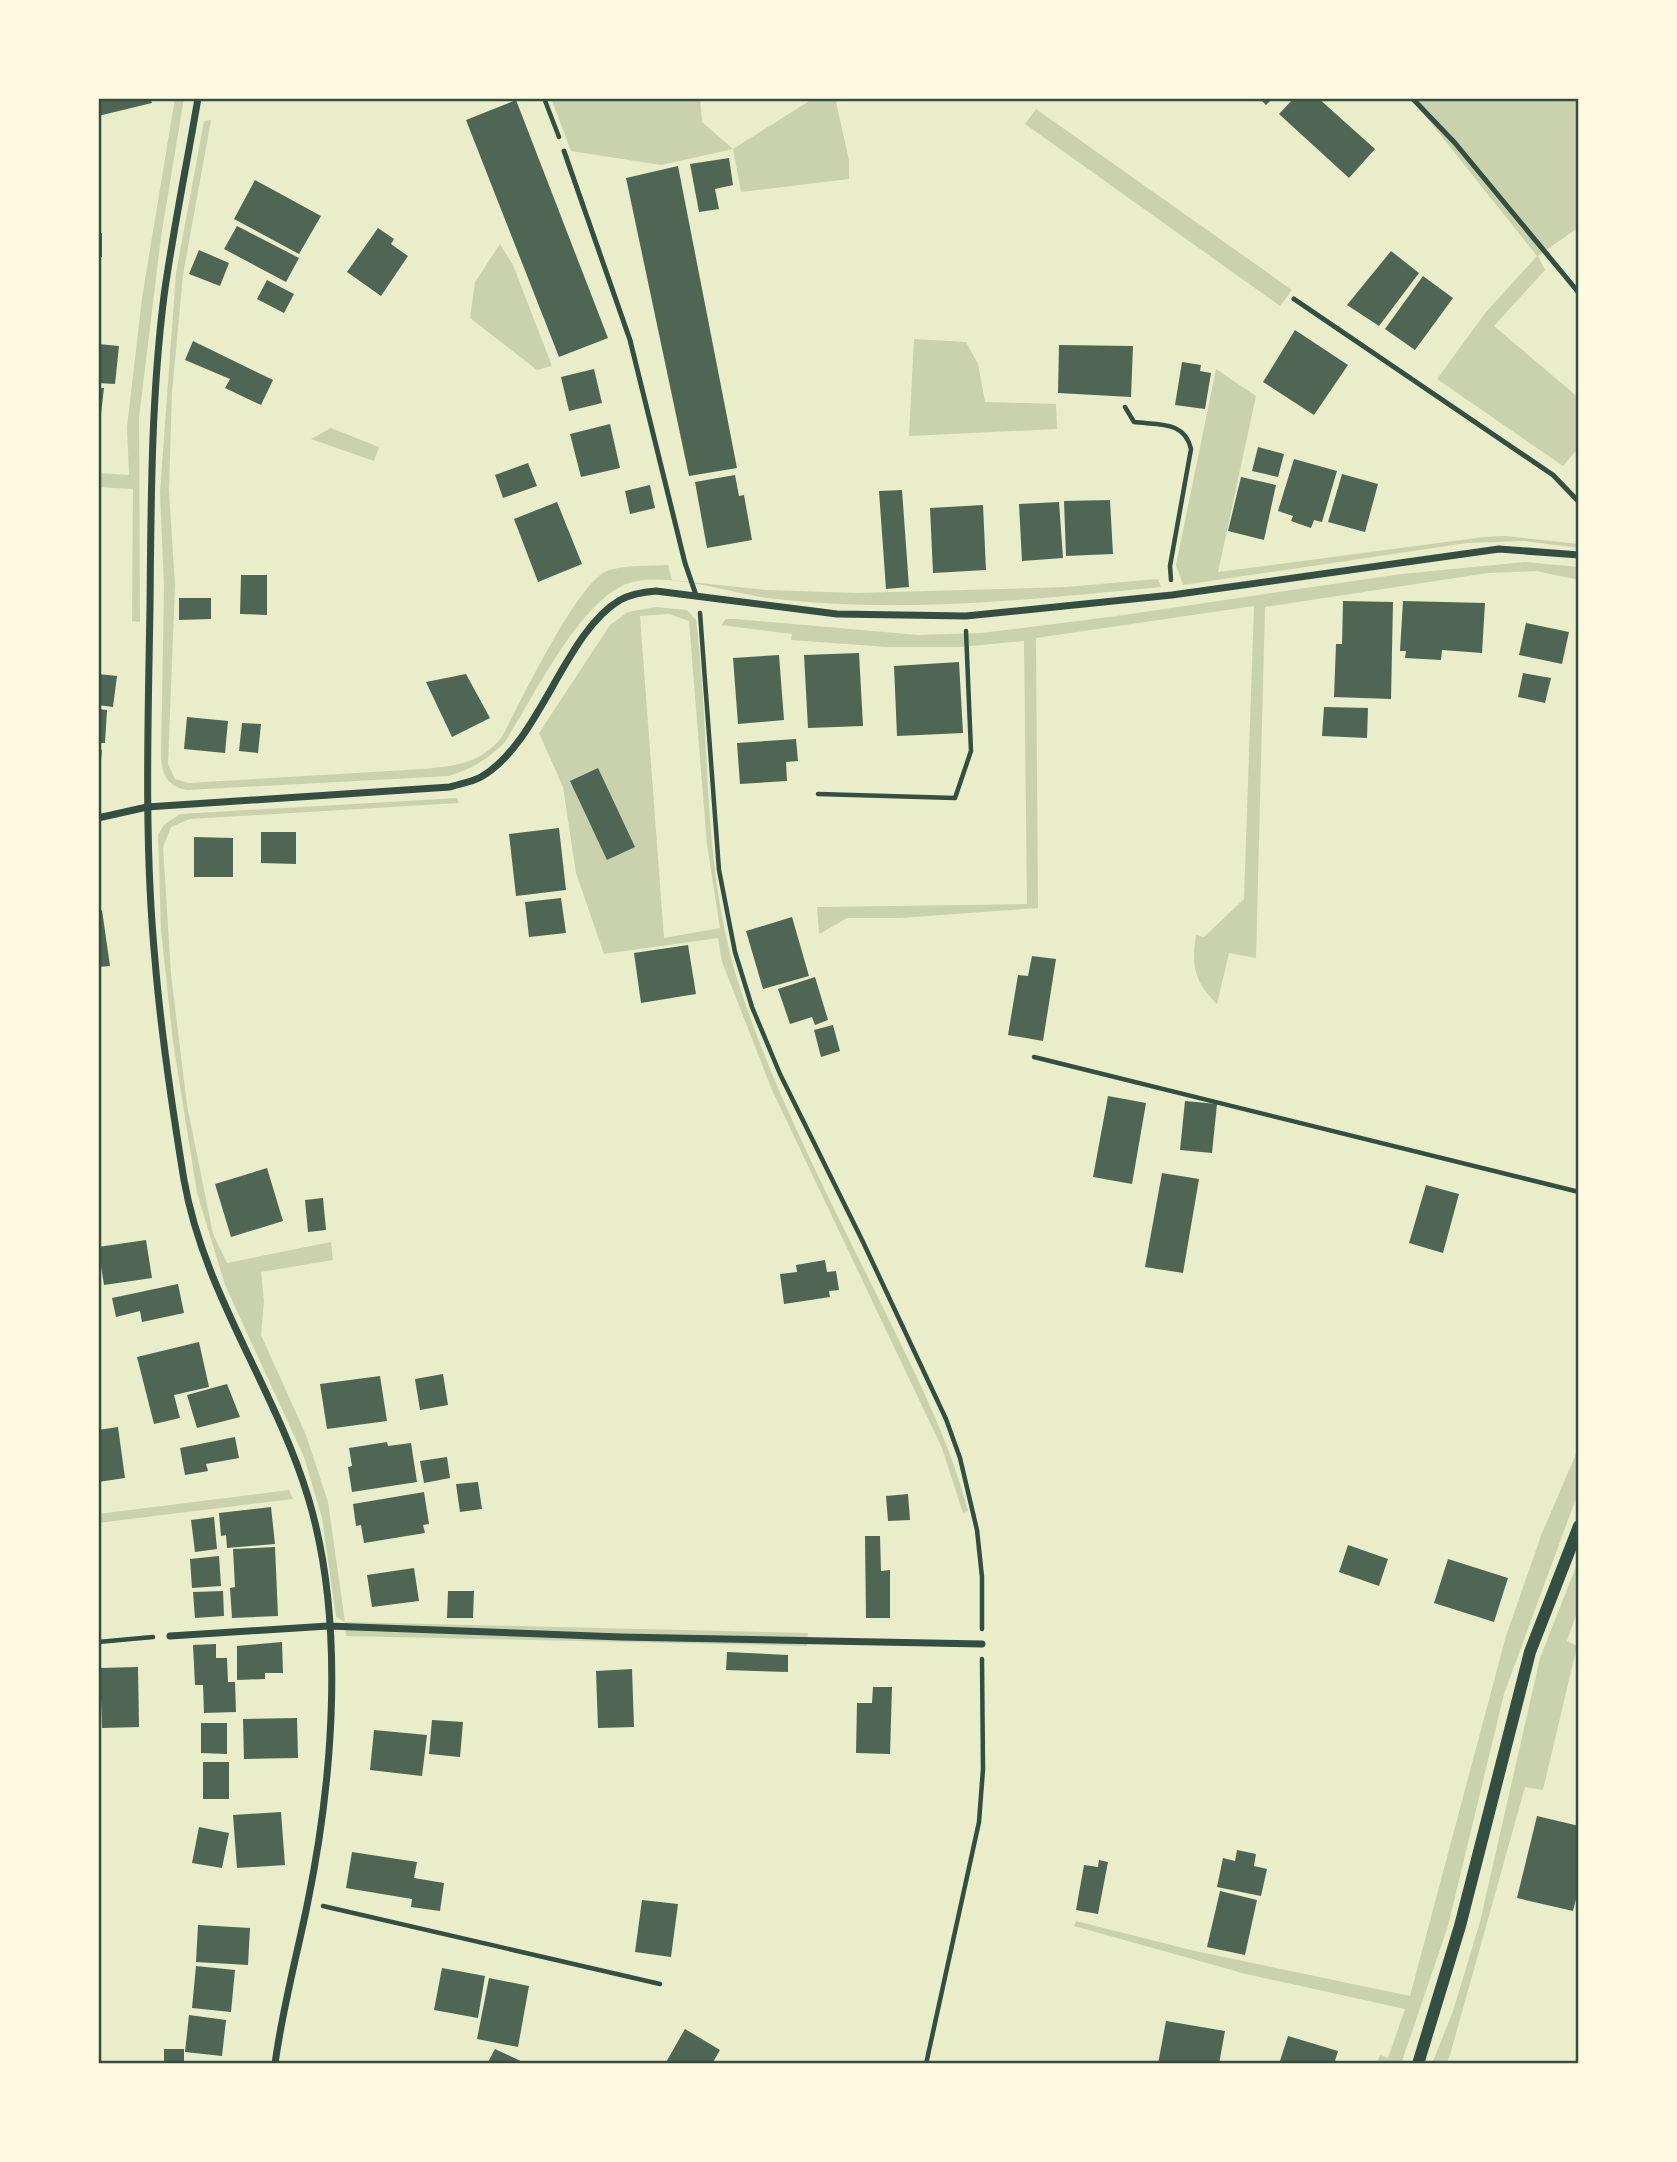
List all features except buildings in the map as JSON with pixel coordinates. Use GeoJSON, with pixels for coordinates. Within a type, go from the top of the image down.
{"type":"FeatureCollection","features":[{"type":"Feature","properties":{"kind":"street"},"geometry":{"type":"LineString","coordinates":[[198,98],[164,297],[156,387],[151,496],[147,807],[155,958],[185,1185],[200,1247],[218,1294],[269,1396],[310,1502],[324,1569],[331,1709],[328,1777],[308,1903],[275,2064]]}},
{"type":"Feature","properties":{"kind":"street"},"geometry":{"type":"LineString","coordinates":[[98,818],[147,807],[450,787],[480,778],[520,737],[605,611],[620,600],[637,593],[656,591],[696,595],[836,614],[966,616],[1171,595],[1499,549],[1579,555]]}},
{"type":"Feature","properties":{"kind":"street"},"geometry":{"type":"LineString","coordinates":[[1418,2064],[1460,1926],[1530,1653],[1579,1526]]}},
{"type":"Feature","properties":{"kind":"street"},"geometry":{"type":"LineString","coordinates":[[170,1636],[328,1626],[608,1636],[982,1644]]}},
{"type":"Feature","properties":{"kind":"lane"},"geometry":{"type":"LineString","coordinates":[[1412,98],[1455,143],[1579,293]]}},
{"type":"Feature","properties":{"kind":"lane"},"geometry":{"type":"LineString","coordinates":[[564,151],[630,340],[685,563],[696,595]]}},
{"type":"Feature","properties":{"kind":"lane"},"geometry":{"type":"LineString","coordinates":[[1294,299],[1553,475],[1579,502]]}},
{"type":"Feature","properties":{"kind":"path"},"geometry":{"type":"LineString","coordinates":[[544,98],[564,151]]}},
{"type":"Feature","properties":{"kind":"path"},"geometry":{"type":"LineString","coordinates":[[1125,407],[1134,422],[1178,427],[1188,438],[1191,449],[1170,566],[1171,595]]}},
{"type":"Feature","properties":{"kind":"path"},"geometry":{"type":"LineString","coordinates":[[696,595],[703,626],[719,870],[735,952],[752,1007],[780,1074],[946,1419],[960,1458],[977,1530],[982,1577],[983,1769],[979,1822],[926,2064]]}},
{"type":"Feature","properties":{"kind":"path"},"geometry":{"type":"LineString","coordinates":[[818,794],[955,798],[971,751],[966,616]]}},
{"type":"Feature","properties":{"kind":"path"},"geometry":{"type":"LineString","coordinates":[[1034,1057],[1579,1192]]}},
{"type":"Feature","properties":{"kind":"path"},"geometry":{"type":"LineString","coordinates":[[98,1642],[170,1636]]}},
{"type":"Feature","properties":{"kind":"path"},"geometry":{"type":"LineString","coordinates":[[308,1903],[660,1984]]}},
{"type":"Feature","properties":{"kind":"green space"},"geometry":{"type":"Polygon","coordinates":[[[175,98],[184,98],[161,237],[139,418],[140,622],[132,621],[133,489],[98,487],[98,473],[129,475],[127,427],[142,298],[175,98]]]}},
{"type":"Feature","properties":{"kind":"green space"},"geometry":{"type":"Polygon","coordinates":[[[551,98],[700,98],[702,122],[733,149],[661,165],[571,151],[551,98]]]}},
{"type":"Feature","properties":{"kind":"green space"},"geometry":{"type":"Polygon","coordinates":[[[814,98],[842,98],[836,102],[849,160],[849,179],[741,192],[733,149],[814,98]]]}},
{"type":"Feature","properties":{"kind":"green space"},"geometry":{"type":"Polygon","coordinates":[[[1411,98],[1579,98],[1579,227],[1538,256],[1545,270],[1494,326],[1579,398],[1579,447],[1563,466],[1437,379],[1486,312],[1537,256],[1411,98]]]}},
{"type":"Feature","properties":{"kind":"green space"},"geometry":{"type":"Polygon","coordinates":[[[1036,109],[1292,290],[1280,306],[1025,124],[1036,109]]]}},
{"type":"Feature","properties":{"kind":"green space"},"geometry":{"type":"Polygon","coordinates":[[[211,120],[183,275],[172,392],[169,491],[175,585],[168,764],[175,779],[189,783],[423,769],[456,765],[476,758],[502,737],[535,672],[582,595],[596,578],[616,568],[668,565],[672,580],[766,590],[857,593],[1066,587],[1158,579],[1161,587],[965,603],[867,605],[768,598],[694,583],[637,581],[622,586],[605,597],[588,613],[557,656],[505,742],[472,767],[449,776],[187,790],[175,786],[165,775],[161,758],[164,586],[160,492],[176,273],[204,121],[211,120]]]}},
{"type":"Feature","properties":{"kind":"green space"},"geometry":{"type":"Polygon","coordinates":[[[500,244],[513,265],[552,366],[537,370],[470,318],[475,282],[500,244]]]}},
{"type":"Feature","properties":{"kind":"green space"},"geometry":{"type":"Polygon","coordinates":[[[914,339],[966,342],[978,364],[985,402],[1056,404],[1057,429],[909,436],[914,339]]]}},
{"type":"Feature","properties":{"kind":"green space"},"geometry":{"type":"Polygon","coordinates":[[[1216,369],[1256,396],[1218,572],[1484,537],[1505,536],[1579,544],[1579,548],[1524,541],[1467,543],[1183,585],[1176,565],[1216,369]]]}},
{"type":"Feature","properties":{"kind":"green space"},"geometry":{"type":"Polygon","coordinates":[[[331,428],[379,447],[374,461],[311,439],[331,428]]]}},
{"type":"Feature","properties":{"kind":"green space"},"geometry":{"type":"Polygon","coordinates":[[[1525,562],[1579,567],[1579,580],[1536,571],[1488,573],[1265,607],[1256,958],[1229,953],[1217,1004],[1199,981],[1194,956],[1196,935],[1204,937],[1244,899],[1254,606],[1036,638],[1038,908],[900,918],[847,918],[819,934],[817,907],[1027,904],[1024,641],[960,647],[887,647],[791,640],[792,634],[721,625],[726,619],[736,619],[918,635],[981,633],[1401,574],[1525,562]]]}},
{"type":"Feature","properties":{"kind":"green space"},"geometry":{"type":"Polygon","coordinates":[[[656,607],[687,610],[696,620],[713,857],[729,950],[743,997],[794,1124],[936,1419],[968,1511],[963,1513],[942,1448],[772,1090],[722,962],[718,938],[604,954],[576,873],[563,787],[539,733],[610,625],[628,612],[656,607]],[[669,614],[640,616],[664,938],[720,928],[707,845],[689,621],[669,614]]]}},
{"type":"Feature","properties":{"kind":"green space"},"geometry":{"type":"Polygon","coordinates":[[[457,798],[459,803],[190,819],[171,827],[163,847],[171,974],[187,1105],[213,1234],[227,1263],[331,1242],[333,1260],[261,1272],[264,1301],[261,1335],[306,1435],[328,1502],[345,1622],[336,1617],[322,1518],[304,1457],[225,1285],[197,1193],[173,1042],[161,930],[158,835],[164,825],[180,814],[457,798]]]}},
{"type":"Feature","properties":{"kind":"green space"},"geometry":{"type":"Polygon","coordinates":[[[1579,1447],[1579,1490],[1504,1694],[1448,1926],[1401,2064],[1376,2064],[1380,2055],[1388,2058],[1405,2009],[1246,1974],[1074,1926],[1076,1921],[1195,1951],[1410,1996],[1506,1636],[1542,1533],[1579,1447]]]}},
{"type":"Feature","properties":{"kind":"green space"},"geometry":{"type":"Polygon","coordinates":[[[289,1490],[293,1499],[98,1523],[98,1514],[289,1490]]]}},
{"type":"Feature","properties":{"kind":"green space"},"geometry":{"type":"Polygon","coordinates":[[[1579,1559],[1579,1606],[1567,1641],[1577,1646],[1543,1790],[1525,1787],[1450,2055],[1446,2064],[1432,2064],[1453,2011],[1480,1922],[1540,1658],[1579,1559]]]}},
{"type":"Feature","properties":{"kind":"green space"},"geometry":{"type":"Polygon","coordinates":[[[345,1622],[808,1633],[807,1646],[346,1636],[345,1622]]]}}]}
